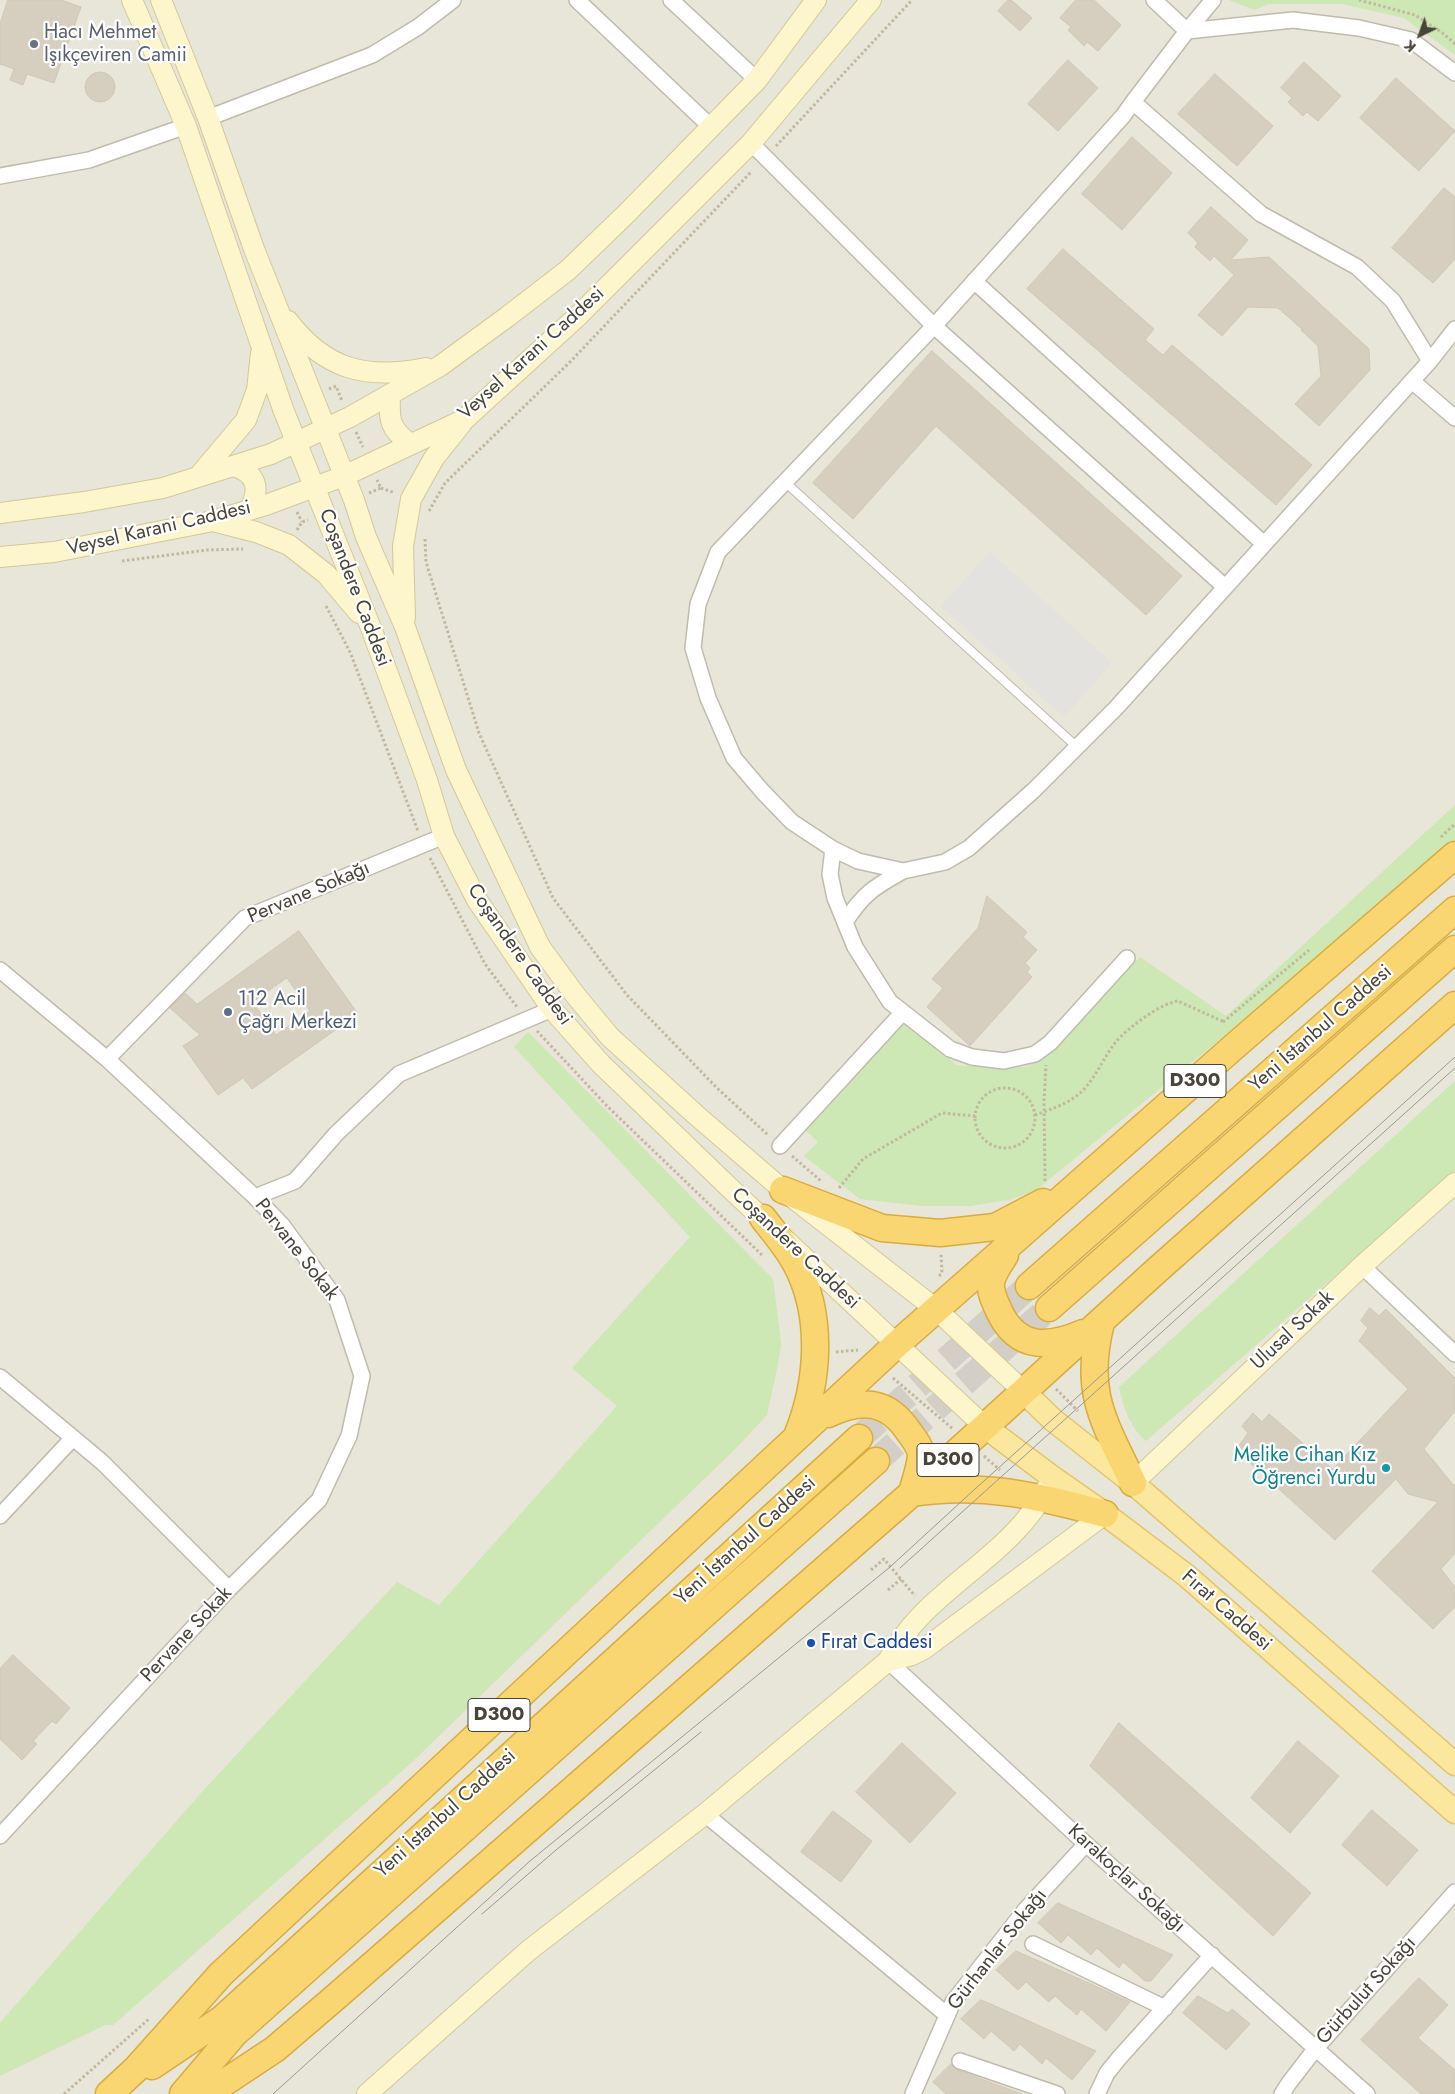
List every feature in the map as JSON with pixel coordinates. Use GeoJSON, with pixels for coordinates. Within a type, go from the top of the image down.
{"type":"FeatureCollection","features":[{"type":"Feature","properties":{"kind":"highway","name":"D300"},"geometry":{"type":"LineString","coordinates":[[110,2094],[136,2069],[221,1974],[876,1364],[897,1344],[929,1303],[1009,1245],[1455,856]]}},
{"type":"Feature","properties":{"kind":"highway","name":"Yeni İstanbul Caddesi"},"geometry":{"type":"LineString","coordinates":[[1029,1286],[1455,910]]}},
{"type":"Feature","properties":{"kind":"highway","name":"Yeni İstanbul Caddesi"},"geometry":{"type":"LineString","coordinates":[[1049,1308],[1455,950]]}},
{"type":"Feature","properties":{"kind":"highway","name":"D300"},"geometry":{"type":"LineString","coordinates":[[207,2094],[289,2037],[912,1494],[1156,1270],[1455,1005]]}},
{"type":"Feature","properties":{"kind":"highway"},"geometry":{"type":"LineString","coordinates":[[783,1190],[882,1228],[940,1234],[995,1227],[1079,1183]]}},
{"type":"Feature","properties":{"kind":"highway"},"geometry":{"type":"LineString","coordinates":[[763,1218],[783,1243],[803,1278],[813,1315],[814,1374],[805,1417],[797,1438]]}},
{"type":"Feature","properties":{"kind":"highway"},"geometry":{"type":"LineString","coordinates":[[1009,1245],[991,1282],[994,1300],[1002,1318],[1013,1330],[1027,1341],[1042,1344],[1062,1342],[1097,1325]]}},
{"type":"Feature","properties":{"kind":"highway"},"geometry":{"type":"LineString","coordinates":[[1097,1325],[1093,1366],[1095,1393],[1108,1431],[1133,1483]]}},
{"type":"Feature","properties":{"kind":"highway"},"geometry":{"type":"LineString","coordinates":[[819,1418],[843,1407],[859,1404],[884,1407],[894,1415],[917,1444],[921,1454],[912,1494],[941,1489],[1047,1487],[1106,1514]]}},
{"type":"Feature","properties":{"kind":"highway","name":"Yeni İstanbul Caddesi"},"geometry":{"type":"LineString","coordinates":[[110,2094],[222,2019],[859,1438]]}},
{"type":"Feature","properties":{"kind":"highway","name":"Yeni İstanbul Caddesi"},"geometry":{"type":"LineString","coordinates":[[183,2094],[234,2034],[876,1461]]}},
{"type":"Feature","properties":{"kind":"main road","name":"Coşandere Caddesi"},"geometry":{"type":"LineString","coordinates":[[132,0],[186,126],[261,349],[296,443],[371,628],[427,780],[444,836],[477,900],[552,1010],[601,1064],[733,1191],[897,1344],[976,1434]]}},
{"type":"Feature","properties":{"kind":"main road"},"geometry":{"type":"LineString","coordinates":[[161,0],[208,118],[254,249],[279,310],[297,333],[326,358],[354,370],[378,374],[408,372],[440,366]]}},
{"type":"Feature","properties":{"kind":"main road","name":"Veysel Karani Caddesi"},"geometry":{"type":"LineString","coordinates":[[0,513],[84,502],[154,490],[232,466],[326,430],[440,366],[568,270],[757,80],[816,0]]}},
{"type":"Feature","properties":{"kind":"main road","name":"Veysel Karani Caddesi"},"geometry":{"type":"LineString","coordinates":[[0,557],[54,552],[213,520],[248,510],[344,476],[465,419],[758,151],[871,0]]}},
{"type":"Feature","properties":{"kind":"main road","name":"Coşandere Caddesi"},"geometry":{"type":"LineString","coordinates":[[279,310],[366,537],[405,627],[456,770],[540,947],[576,996],[610,1036],[696,1115],[783,1190],[929,1303],[1024,1392]]}},
{"type":"Feature","properties":{"kind":"main road"},"geometry":{"type":"LineString","coordinates":[[198,477],[246,420],[257,390],[261,349]]}},
{"type":"Feature","properties":{"kind":"main road"},"geometry":{"type":"LineString","coordinates":[[390,395],[391,424],[395,431],[410,444]]}},
{"type":"Feature","properties":{"kind":"main road"},"geometry":{"type":"LineString","coordinates":[[405,627],[403,546],[411,499],[434,458],[465,419]]}},
{"type":"Feature","properties":{"kind":"main road"},"geometry":{"type":"LineString","coordinates":[[232,466],[250,474],[255,482],[254,501],[248,510]]}},
{"type":"Feature","properties":{"kind":"main road"},"geometry":{"type":"LineString","coordinates":[[213,520],[256,532],[289,545],[326,574],[371,628]]}},
{"type":"Feature","properties":{"kind":"main road","name":"Ulusal Sokak"},"geometry":{"type":"LineString","coordinates":[[1133,1483],[1362,1266],[1455,1183]]}},
{"type":"Feature","properties":{"kind":"main road","name":"Fırat Caddesi"},"geometry":{"type":"LineString","coordinates":[[1024,1392],[1052,1420],[1133,1483],[1455,1764]]}},
{"type":"Feature","properties":{"kind":"main road"},"geometry":{"type":"LineString","coordinates":[[367,2094],[528,1950],[705,1814],[888,1661],[897,1642],[927,1610],[1001,1544],[1034,1509],[1047,1487],[976,1434]]}},
{"type":"Feature","properties":{"kind":"main road"},"geometry":{"type":"LineString","coordinates":[[888,1661],[912,1655],[931,1644],[1106,1514]]}},
{"type":"Feature","properties":{"kind":"main road","name":"Fırat Caddesi"},"geometry":{"type":"LineString","coordinates":[[1106,1514],[1187,1576],[1227,1610],[1455,1812]]}},
{"type":"Feature","properties":{"kind":"street"},"geometry":{"type":"LineString","coordinates":[[208,118],[372,55],[418,27],[453,0]]}},
{"type":"Feature","properties":{"kind":"street"},"geometry":{"type":"LineString","coordinates":[[577,0],[712,127]]}},
{"type":"Feature","properties":{"kind":"street"},"geometry":{"type":"LineString","coordinates":[[672,0],[757,80]]}},
{"type":"Feature","properties":{"kind":"street"},"geometry":{"type":"LineString","coordinates":[[1154,0],[1187,31],[1293,20],[1359,28],[1411,40],[1455,73]]}},
{"type":"Feature","properties":{"kind":"street"},"geometry":{"type":"LineString","coordinates":[[902,871],[858,861],[833,849],[792,822],[734,758],[708,698],[693,648],[698,604],[718,552],[934,326],[1117,123],[1187,31],[1214,0]]}},
{"type":"Feature","properties":{"kind":"street"},"geometry":{"type":"LineString","coordinates":[[1134,102],[1260,214],[1356,267],[1393,301],[1430,361]]}},
{"type":"Feature","properties":{"kind":"street"},"geometry":{"type":"LineString","coordinates":[[0,176],[89,160],[186,126]]}},
{"type":"Feature","properties":{"kind":"street"},"geometry":{"type":"LineString","coordinates":[[758,151],[934,326],[1225,587]]}},
{"type":"Feature","properties":{"kind":"street"},"geometry":{"type":"LineString","coordinates":[[974,281],[1264,544]]}},
{"type":"Feature","properties":{"kind":"street"},"geometry":{"type":"LineString","coordinates":[[846,922],[858,902],[878,885],[902,871],[945,862],[969,848],[1034,790],[1116,708],[1430,361],[1455,329]]}},
{"type":"Feature","properties":{"kind":"street"},"geometry":{"type":"LineString","coordinates":[[1412,381],[1455,418]]}},
{"type":"Feature","properties":{"kind":"street","name":"Pervane Sokağı"},"geometry":{"type":"LineString","coordinates":[[107,1059],[245,918],[444,836]]}},
{"type":"Feature","properties":{"kind":"street"},"geometry":{"type":"LineString","coordinates":[[833,849],[830,874],[835,898],[856,948],[878,985],[890,1002],[902,1012],[950,1048],[972,1057],[1004,1061],[1035,1054],[1050,1043],[1127,958]]}},
{"type":"Feature","properties":{"kind":"street","name":"Pervane Sokak"},"geometry":{"type":"LineString","coordinates":[[0,970],[107,1059],[255,1197],[282,1225],[337,1300],[362,1376],[349,1436],[319,1500],[229,1589],[0,1836]]}},
{"type":"Feature","properties":{"kind":"street"},"geometry":{"type":"LineString","coordinates":[[255,1197],[295,1181],[336,1134],[399,1074],[552,1010]]}},
{"type":"Feature","properties":{"kind":"street"},"geometry":{"type":"LineString","coordinates":[[780,1146],[902,1012]]}},
{"type":"Feature","properties":{"kind":"street"},"geometry":{"type":"LineString","coordinates":[[1362,1266],[1455,1354]]}},
{"type":"Feature","properties":{"kind":"street"},"geometry":{"type":"LineString","coordinates":[[0,1377],[72,1439],[102,1462],[229,1589]]}},
{"type":"Feature","properties":{"kind":"street"},"geometry":{"type":"LineString","coordinates":[[0,1516],[72,1439]]}},
{"type":"Feature","properties":{"kind":"street","name":"Karakoçlar Sokağı"},"geometry":{"type":"LineString","coordinates":[[888,1661],[1086,1844],[1367,2094]]}},
{"type":"Feature","properties":{"kind":"street"},"geometry":{"type":"LineString","coordinates":[[705,1814],[947,2015]]}},
{"type":"Feature","properties":{"kind":"street","name":"Gürhanlar Sokağı"},"geometry":{"type":"LineString","coordinates":[[913,2094],[953,2002],[1026,1909],[1086,1844]]}},
{"type":"Feature","properties":{"kind":"street","name":"Gürbulut Sokağı"},"geometry":{"type":"LineString","coordinates":[[1282,2094],[1316,2048],[1455,1892]]}},
{"type":"Feature","properties":{"kind":"street"},"geometry":{"type":"LineString","coordinates":[[1033,1944],[1165,2008]]}},
{"type":"Feature","properties":{"kind":"street"},"geometry":{"type":"LineString","coordinates":[[1097,2094],[1107,2073],[1120,2056],[1212,1955]]}},
{"type":"Feature","properties":{"kind":"street"},"geometry":{"type":"LineString","coordinates":[[960,2061],[1057,2094]]}},
{"type":"Feature","properties":{"kind":"lane"},"geometry":{"type":"LineString","coordinates":[[785,482],[1077,748]]}},
{"type":"Feature","properties":{"kind":"path"},"geometry":{"type":"LineString","coordinates":[[427,516],[445,482],[570,363],[758,151],[912,0]]}},
{"type":"Feature","properties":{"kind":"path"},"geometry":{"type":"LineString","coordinates":[[1359,0],[1415,15],[1444,34],[1455,44]]}},
{"type":"Feature","properties":{"kind":"path"},"geometry":{"type":"LineString","coordinates":[[424,535],[426,562],[479,733],[553,898],[627,995],[717,1088],[825,1184]]}},
{"type":"Feature","properties":{"kind":"path"},"geometry":{"type":"LineString","coordinates":[[122,561],[207,550],[250,549]]}},
{"type":"Feature","properties":{"kind":"path"},"geometry":{"type":"LineString","coordinates":[[1035,1114],[1066,1102],[1085,1088],[1116,1042],[1145,1018],[1171,1002],[1178,1001],[1230,1027]]}},
{"type":"Feature","properties":{"kind":"path"},"geometry":{"type":"LineString","coordinates":[[1045,1185],[1045,1070],[1050,1043]]}},
{"type":"Feature","properties":{"kind":"path"},"geometry":{"type":"LineString","coordinates":[[1000,1088],[1011,1088],[1020,1092],[1028,1098],[1035,1114],[1034,1128],[1029,1136],[1022,1143],[1014,1147],[1004,1148],[995,1146],[980,1134],[975,1116],[977,1106],[982,1097],[1000,1088]]}},
{"type":"Feature","properties":{"kind":"path"},"geometry":{"type":"LineString","coordinates":[[836,1192],[863,1159],[942,1113],[975,1116]]}},
{"type":"Feature","properties":{"kind":"path"},"geometry":{"type":"LineString","coordinates":[[929,1303],[942,1273],[940,1234]]}},
{"type":"Feature","properties":{"kind":"path"},"geometry":{"type":"LineString","coordinates":[[814,1353],[860,1350],[876,1364],[976,1434],[1005,1473]]}},
{"type":"Feature","properties":{"kind":"path"},"geometry":{"type":"LineString","coordinates":[[872,1570],[884,1559],[927,1610]]}},
{"type":"Feature","properties":{"kind":"path"},"geometry":{"type":"LineString","coordinates":[[888,1590],[901,1579]]}},
{"type":"Feature","properties":{"kind":"shaded area"},"geometry":{"type":"Polygon","coordinates":[[[0,0],[1455,0],[1455,2094],[0,2094],[0,0]]]}},
{"type":"Feature","properties":{"kind":"shaded area"},"geometry":{"type":"Polygon","coordinates":[[[990,552],[1112,663],[1064,717],[941,606],[990,552]]]}},
{"type":"Feature","properties":{"kind":"green space"},"geometry":{"type":"Polygon","coordinates":[[[1229,0],[1455,0],[1455,55],[1404,18],[1342,4],[1268,4],[1255,10],[1229,0]]]}},
{"type":"Feature","properties":{"kind":"green space"},"geometry":{"type":"Polygon","coordinates":[[[1455,805],[1455,840],[1230,1031],[1035,1191],[1008,1200],[970,1206],[923,1206],[860,1199],[804,1156],[818,1142],[803,1128],[905,1016],[956,1065],[998,1068],[1027,1067],[1051,1049],[1140,957],[1226,1016],[1455,805]]]}},
{"type":"Feature","properties":{"kind":"green space"},"geometry":{"type":"Polygon","coordinates":[[[528,1032],[773,1279],[781,1344],[767,1415],[736,1448],[410,1764],[113,2025],[105,2025],[0,2076],[0,2023],[201,1793],[397,1582],[439,1605],[617,1406],[572,1368],[690,1237],[514,1047],[528,1032]]]}},
{"type":"Feature","properties":{"kind":"green space"},"geometry":{"type":"Polygon","coordinates":[[[1455,1081],[1455,1171],[1146,1441],[1131,1423],[1119,1387],[1455,1081]]]}},
{"type":"Feature","properties":{"kind":"building","name":"Hacı Mehmet Işıkçeviren Camii"},"geometry":{"type":"Polygon","coordinates":[[[8,0],[61,0],[81,7],[54,83],[27,74],[23,85],[10,80],[14,69],[0,64],[0,24],[8,0]]]}},
{"type":"Feature","properties":{"kind":"building"},"geometry":{"type":"Polygon","coordinates":[[[1008,0],[1011,0],[1032,18],[1020,31],[998,11],[1008,0]]]}},
{"type":"Feature","properties":{"kind":"building"},"geometry":{"type":"Polygon","coordinates":[[[1076,0],[1094,0],[1121,25],[1098,51],[1087,42],[1084,46],[1068,30],[1071,27],[1060,18],[1076,0]]]}},
{"type":"Feature","properties":{"kind":"building"},"geometry":{"type":"Polygon","coordinates":[[[1068,60],[1098,88],[1058,131],[1028,104],[1068,60]]]}},
{"type":"Feature","properties":{"kind":"building"},"geometry":{"type":"Polygon","coordinates":[[[1304,62],[1341,96],[1318,121],[1307,112],[1303,116],[1288,102],[1292,98],[1281,88],[1304,62]]]}},
{"type":"Feature","properties":{"kind":"building"},"geometry":{"type":"Polygon","coordinates":[[[100,72],[111,76],[115,87],[111,98],[100,102],[89,98],[85,87],[89,76],[100,72]]]}},
{"type":"Feature","properties":{"kind":"building"},"geometry":{"type":"Polygon","coordinates":[[[1215,74],[1273,126],[1237,166],[1178,114],[1215,74]]]}},
{"type":"Feature","properties":{"kind":"building"},"geometry":{"type":"Polygon","coordinates":[[[1396,78],[1455,131],[1419,171],[1360,118],[1396,78]]]}},
{"type":"Feature","properties":{"kind":"building"},"geometry":{"type":"Polygon","coordinates":[[[1132,137],[1172,173],[1122,230],[1082,194],[1132,137]]]}},
{"type":"Feature","properties":{"kind":"building"},"geometry":{"type":"Polygon","coordinates":[[[1444,188],[1455,197],[1455,259],[1433,283],[1392,248],[1444,188]]]}},
{"type":"Feature","properties":{"kind":"building"},"geometry":{"type":"Polygon","coordinates":[[[1211,207],[1248,240],[1231,260],[1269,257],[1369,349],[1370,370],[1319,426],[1295,404],[1321,376],[1318,346],[1302,329],[1278,308],[1248,307],[1222,336],[1198,315],[1234,275],[1214,256],[1210,261],[1195,247],[1198,243],[1188,233],[1211,207]]]}},
{"type":"Feature","properties":{"kind":"building"},"geometry":{"type":"Polygon","coordinates":[[[1063,249],[1154,329],[1145,340],[1163,355],[1172,345],[1312,465],[1276,505],[1027,289],[1063,249]]]}},
{"type":"Feature","properties":{"kind":"building"},"geometry":{"type":"Polygon","coordinates":[[[932,351],[1182,576],[1146,615],[936,426],[853,519],[813,483],[932,351]]]}},
{"type":"Feature","properties":{"kind":"building"},"geometry":{"type":"Polygon","coordinates":[[[987,896],[1027,932],[1023,937],[1037,950],[1025,963],[1030,968],[1027,972],[1032,977],[970,1046],[927,1007],[943,988],[932,979],[978,928],[987,896]]]}},
{"type":"Feature","properties":{"kind":"building","name":"112 Acil Çağrı Merkezi"},"geometry":{"type":"Polygon","coordinates":[[[299,931],[358,1014],[252,1089],[243,1078],[218,1095],[183,1046],[200,1035],[170,1008],[185,993],[197,1004],[299,931]],[[287,978],[253,1002],[276,1035],[310,1011],[287,978]]]}},
{"type":"Feature","properties":{"kind":"building","name":"Melike Cihan Kız Öğrenci Yurdu"},"geometry":{"type":"Polygon","coordinates":[[[1370,1308],[1379,1316],[1386,1309],[1455,1378],[1455,1411],[1424,1449],[1454,1486],[1455,1484],[1455,1553],[1441,1569],[1455,1587],[1455,1607],[1433,1629],[1372,1571],[1438,1502],[1408,1494],[1396,1479],[1335,1540],[1236,1450],[1248,1433],[1242,1426],[1253,1413],[1262,1422],[1269,1414],[1333,1469],[1408,1389],[1359,1341],[1368,1328],[1361,1321],[1370,1308]]]}},
{"type":"Feature","properties":{"kind":"building"},"geometry":{"type":"Polygon","coordinates":[[[13,1655],[70,1708],[56,1724],[52,1721],[33,1741],[37,1744],[22,1760],[0,1739],[0,1669],[13,1655]]]}},
{"type":"Feature","properties":{"kind":"building"},"geometry":{"type":"Polygon","coordinates":[[[1119,1723],[1311,1893],[1273,1936],[1090,1766],[1119,1723]]]}},
{"type":"Feature","properties":{"kind":"building"},"geometry":{"type":"Polygon","coordinates":[[[1298,1741],[1339,1776],[1290,1833],[1251,1798],[1298,1741]]]}},
{"type":"Feature","properties":{"kind":"building"},"geometry":{"type":"Polygon","coordinates":[[[902,1743],[956,1793],[910,1843],[856,1792],[902,1743]]]}},
{"type":"Feature","properties":{"kind":"building"},"geometry":{"type":"Polygon","coordinates":[[[1372,1810],[1418,1850],[1387,1886],[1342,1845],[1372,1810]]]}},
{"type":"Feature","properties":{"kind":"building"},"geometry":{"type":"Polygon","coordinates":[[[833,1811],[872,1841],[841,1882],[801,1852],[833,1811]]]}},
{"type":"Feature","properties":{"kind":"building"},"geometry":{"type":"Polygon","coordinates":[[[1058,1903],[1173,1955],[1151,1981],[1145,1981],[1123,1962],[1119,1968],[1097,1948],[1091,1955],[1068,1935],[1061,1943],[1038,1923],[1058,1903]]]}},
{"type":"Feature","properties":{"kind":"building"},"geometry":{"type":"Polygon","coordinates":[[[1016,1951],[1130,2002],[1106,2031],[1081,2009],[1077,2015],[1055,1996],[1049,2002],[1026,1982],[1018,1990],[996,1970],[1016,1951]]]}},
{"type":"Feature","properties":{"kind":"building"},"geometry":{"type":"Polygon","coordinates":[[[1419,1978],[1448,2005],[1418,2038],[1455,2070],[1455,2094],[1421,2094],[1361,2040],[1419,1978]]]}},
{"type":"Feature","properties":{"kind":"building"},"geometry":{"type":"Polygon","coordinates":[[[1198,1996],[1228,2013],[1232,2009],[1250,2024],[1226,2050],[1183,2013],[1198,1996]]]}},
{"type":"Feature","properties":{"kind":"building"},"geometry":{"type":"Polygon","coordinates":[[[981,2000],[1096,2051],[1072,2080],[1046,2058],[1042,2064],[1020,2044],[1014,2051],[991,2031],[984,2039],[961,2019],[981,2000]]]}},
{"type":"Feature","properties":{"kind":"building"},"geometry":{"type":"Polygon","coordinates":[[[951,2064],[957,2070],[1022,2094],[946,2094],[933,2082],[951,2064]]]}},
{"type":"Feature","properties":{"kind":"tunnel"},"geometry":{"type":"LineString","coordinates":[[859,1438],[1029,1286]]}},
{"type":"Feature","properties":{"kind":"tunnel"},"geometry":{"type":"LineString","coordinates":[[876,1461],[1049,1308]]}},
{"type":"Feature","properties":{"kind":"tram line"},"geometry":{"type":"LineString","coordinates":[[273,2094],[530,1861],[890,1567],[1455,1057]]}},
{"type":"Feature","properties":{"kind":"tram line"},"geometry":{"type":"LineString","coordinates":[[900,1568],[1455,1068]]}},
{"type":"Feature","properties":{"kind":"tram line"},"geometry":{"type":"LineString","coordinates":[[482,1914],[556,1850],[701,1732]]}},
{"type":"Feature","properties":{"kind":"place","name":"Hacı Mehmet Işıkçeviren Camii"},"geometry":{"type":"Point","coordinates":[34,44]}},
{"type":"Feature","properties":{"kind":"place","name":"112 Acil Çağrı Merkezi"},"geometry":{"type":"Point","coordinates":[228,1012]}},
{"type":"Feature","properties":{"kind":"place","name":"Melike Cihan Kız Öğrenci Yurdu"},"geometry":{"type":"Point","coordinates":[1386,1468]}},
{"type":"Feature","properties":{"kind":"place","name":"Fırat Caddesi"},"geometry":{"type":"Point","coordinates":[811,1643]}}]}
